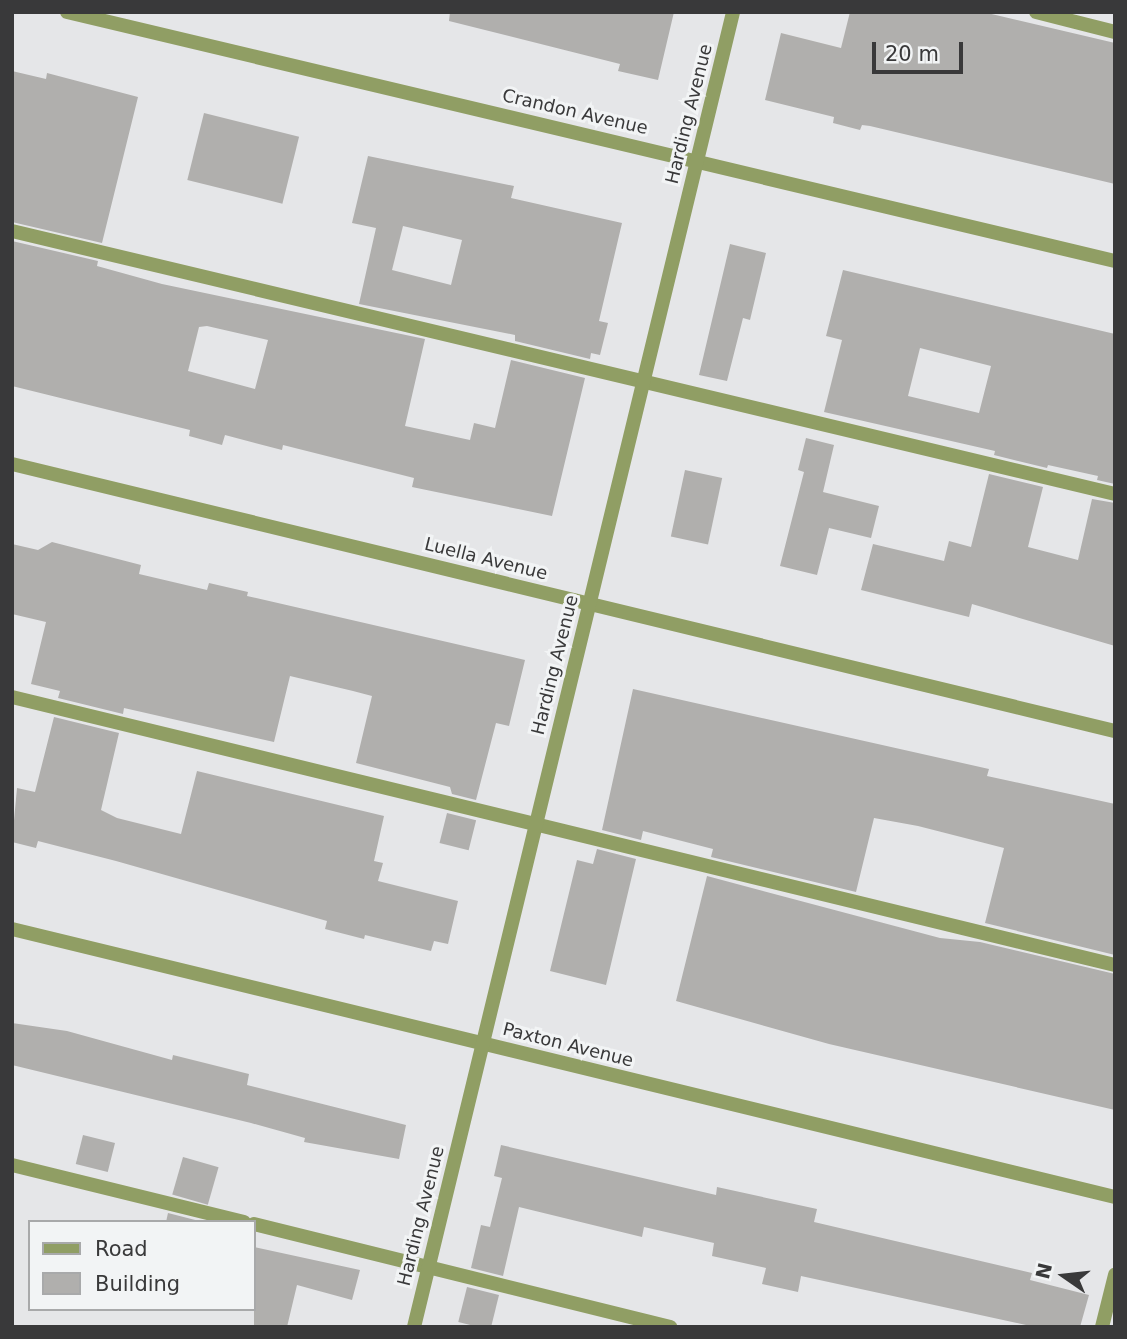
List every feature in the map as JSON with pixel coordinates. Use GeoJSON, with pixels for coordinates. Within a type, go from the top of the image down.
{"type":"FeatureCollection","features":[{"type":"Feature","properties":{"kind":"street","name":"Crandon Avenue"},"geometry":{"type":"LineString","coordinates":[[67,12],[1115,261]]}},
{"type":"Feature","properties":{"kind":"street","name":"Harding Avenue"},"geometry":{"type":"LineString","coordinates":[[414,1327],[733,12]]}},
{"type":"Feature","properties":{"kind":"street"},"geometry":{"type":"LineString","coordinates":[[1036,12],[1115,32]]}},
{"type":"Feature","properties":{"kind":"street"},"geometry":{"type":"LineString","coordinates":[[12,231],[1115,494]]}},
{"type":"Feature","properties":{"kind":"street","name":"Luella Avenue"},"geometry":{"type":"LineString","coordinates":[[12,464],[1115,730]]}},
{"type":"Feature","properties":{"kind":"street"},"geometry":{"type":"LineString","coordinates":[[12,697],[1115,965]]}},
{"type":"Feature","properties":{"kind":"street","name":"Paxton Avenue"},"geometry":{"type":"LineString","coordinates":[[12,929],[1115,1197]]}},
{"type":"Feature","properties":{"kind":"street"},"geometry":{"type":"LineString","coordinates":[[12,1165],[236,1220]]}},
{"type":"Feature","properties":{"kind":"street"},"geometry":{"type":"LineString","coordinates":[[256,1224],[670,1327]]}},
{"type":"Feature","properties":{"kind":"street"},"geometry":{"type":"LineString","coordinates":[[1102,1327],[1115,1275]]}},
{"type":"Feature","properties":{"kind":"building"},"geometry":{"type":"Polygon","coordinates":[[[450,12],[674,12],[658,80],[618,71],[620,64],[449,21],[450,12]]]}},
{"type":"Feature","properties":{"kind":"building"},"geometry":{"type":"Polygon","coordinates":[[[850,12],[983,12],[1115,43],[1115,184],[870,126],[862,125],[860,130],[833,123],[834,117],[765,100],[781,33],[841,48],[850,12]]]}},
{"type":"Feature","properties":{"kind":"building"},"geometry":{"type":"Polygon","coordinates":[[[12,71],[46,79],[47,73],[138,97],[102,243],[12,222],[12,71]]]}},
{"type":"Feature","properties":{"kind":"building"},"geometry":{"type":"Polygon","coordinates":[[[204,113],[299,137],[282,204],[187,180],[204,113]]]}},
{"type":"Feature","properties":{"kind":"building"},"geometry":{"type":"Polygon","coordinates":[[[368,156],[514,186],[511,198],[622,223],[599,321],[608,323],[600,355],[591,353],[590,359],[515,341],[515,335],[359,304],[376,228],[352,223],[368,156]],[[403,226],[392,270],[451,285],[462,240],[403,226]]]}},
{"type":"Feature","properties":{"kind":"building"},"geometry":{"type":"Polygon","coordinates":[[[12,241],[98,261],[97,266],[162,284],[425,339],[405,426],[470,440],[474,423],[495,428],[511,360],[585,378],[552,516],[412,487],[414,478],[283,445],[282,450],[225,435],[222,445],[189,436],[190,430],[12,386],[12,241]],[[207,326],[199,327],[188,371],[255,389],[268,340],[207,326]]]}},
{"type":"Feature","properties":{"kind":"building"},"geometry":{"type":"Polygon","coordinates":[[[730,244],[766,253],[750,320],[743,318],[727,381],[699,375],[730,244]]]}},
{"type":"Feature","properties":{"kind":"building"},"geometry":{"type":"Polygon","coordinates":[[[843,270],[1115,334],[1115,484],[1097,480],[1098,476],[1048,465],[1047,468],[994,455],[995,451],[824,412],[842,340],[826,336],[843,270]],[[920,348],[908,396],[979,413],[991,366],[920,348]]]}},
{"type":"Feature","properties":{"kind":"building"},"geometry":{"type":"Polygon","coordinates":[[[806,438],[834,445],[823,492],[879,506],[871,538],[829,528],[817,575],[780,566],[804,472],[798,470],[806,438]]]}},
{"type":"Feature","properties":{"kind":"building"},"geometry":{"type":"Polygon","coordinates":[[[685,470],[722,478],[708,544],[671,537],[685,470]]]}},
{"type":"Feature","properties":{"kind":"building"},"geometry":{"type":"Polygon","coordinates":[[[989,474],[1043,487],[1028,547],[1078,560],[1092,499],[1115,503],[1115,646],[972,604],[969,617],[861,590],[873,544],[944,561],[949,541],[971,547],[989,474]]]}},
{"type":"Feature","properties":{"kind":"building"},"geometry":{"type":"Polygon","coordinates":[[[52,542],[141,565],[139,574],[207,590],[209,583],[248,592],[247,596],[525,660],[509,726],[496,723],[476,800],[452,794],[450,787],[356,763],[372,696],[353,691],[290,676],[274,742],[124,708],[123,714],[58,698],[60,691],[31,684],[46,622],[12,614],[12,544],[38,550],[52,542]]]}},
{"type":"Feature","properties":{"kind":"building"},"geometry":{"type":"Polygon","coordinates":[[[633,689],[989,769],[987,776],[1115,804],[1115,955],[985,923],[1004,848],[918,826],[874,818],[856,892],[711,857],[713,849],[643,831],[641,840],[602,830],[633,689]]]}},
{"type":"Feature","properties":{"kind":"building"},"geometry":{"type":"Polygon","coordinates":[[[54,717],[119,733],[101,810],[117,818],[181,834],[197,771],[384,816],[374,861],[383,863],[378,881],[458,901],[448,944],[434,941],[431,951],[365,935],[364,939],[325,929],[327,921],[116,861],[38,841],[36,848],[12,842],[17,788],[35,792],[54,717]]]}},
{"type":"Feature","properties":{"kind":"building"},"geometry":{"type":"Polygon","coordinates":[[[447,813],[476,820],[469,850],[440,843],[447,813]]]}},
{"type":"Feature","properties":{"kind":"building"},"geometry":{"type":"Polygon","coordinates":[[[597,849],[636,859],[606,985],[550,971],[577,860],[593,864],[597,849]]]}},
{"type":"Feature","properties":{"kind":"building"},"geometry":{"type":"Polygon","coordinates":[[[707,876],[940,938],[980,942],[1115,974],[1115,1110],[829,1044],[676,1001],[707,876]]]}},
{"type":"Feature","properties":{"kind":"building"},"geometry":{"type":"Polygon","coordinates":[[[12,1023],[67,1031],[172,1060],[173,1055],[249,1074],[247,1085],[406,1125],[399,1159],[304,1142],[305,1138],[251,1123],[12,1065],[12,1023]]]}},
{"type":"Feature","properties":{"kind":"building"},"geometry":{"type":"Polygon","coordinates":[[[83,1135],[115,1143],[108,1172],[76,1164],[83,1135]]]}},
{"type":"Feature","properties":{"kind":"building"},"geometry":{"type":"Polygon","coordinates":[[[501,1145],[716,1195],[717,1187],[817,1209],[814,1222],[1032,1273],[1030,1280],[1089,1295],[1080,1327],[1035,1327],[801,1276],[798,1292],[762,1284],[766,1268],[712,1256],[714,1243],[644,1227],[642,1237],[519,1207],[503,1276],[471,1268],[481,1225],[490,1227],[502,1178],[494,1176],[501,1145]]]}},
{"type":"Feature","properties":{"kind":"building"},"geometry":{"type":"Polygon","coordinates":[[[183,1157],[219,1167],[208,1205],[172,1194],[183,1157]]]}},
{"type":"Feature","properties":{"kind":"building"},"geometry":{"type":"Polygon","coordinates":[[[168,1213],[195,1220],[166,1220],[168,1213]]]}},
{"type":"Feature","properties":{"kind":"building"},"geometry":{"type":"Polygon","coordinates":[[[256,1247],[360,1270],[352,1300],[297,1285],[287,1327],[254,1327],[256,1247]]]}},
{"type":"Feature","properties":{"kind":"building"},"geometry":{"type":"Polygon","coordinates":[[[467,1287],[499,1295],[491,1327],[458,1322],[467,1287]]]}}]}
